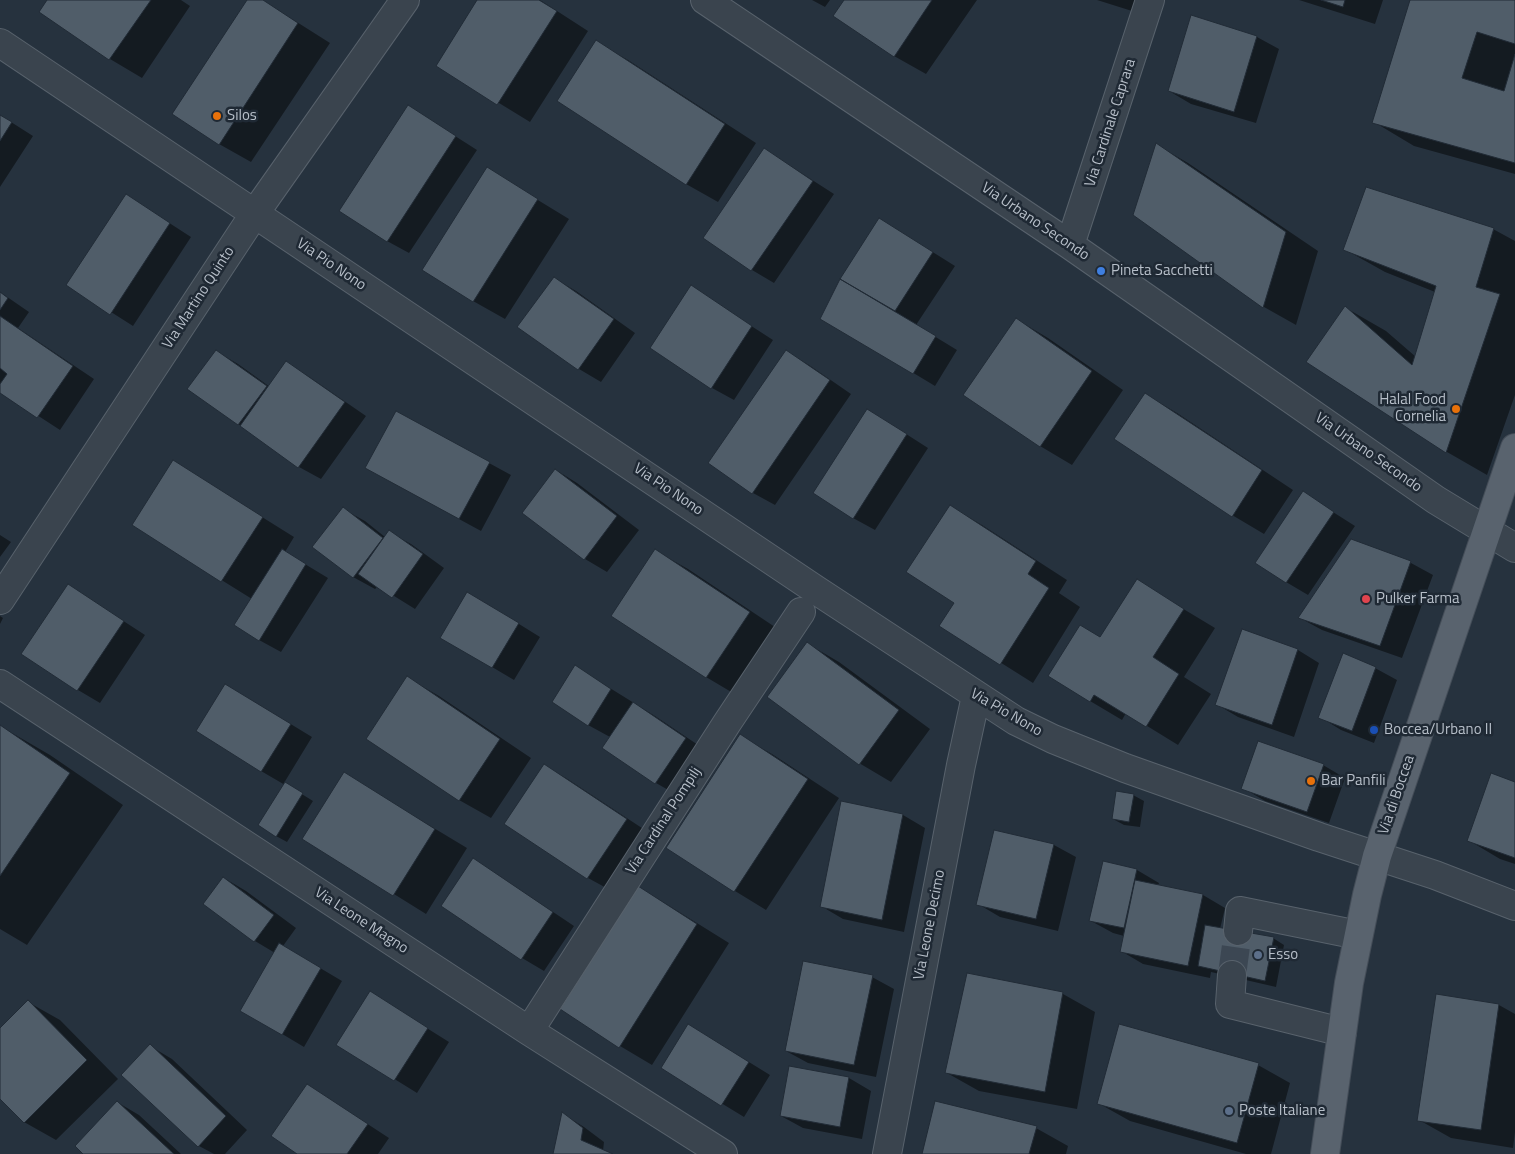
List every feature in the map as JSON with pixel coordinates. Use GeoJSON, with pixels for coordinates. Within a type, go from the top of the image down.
{"type":"FeatureCollection","features":[{"type":"Feature","properties":{"kind":"main road","name":"Via di Boccea"},"geometry":{"type":"LineString","coordinates":[[1325,1154],[1358,935],[1377,856],[1515,448]]}},
{"type":"Feature","properties":{"kind":"street","name":"Via Martino Quinto"},"geometry":{"type":"LineString","coordinates":[[0,600],[255,213],[405,0]]}},
{"type":"Feature","properties":{"kind":"street","name":"Via Urbano Secondo"},"geometry":{"type":"LineString","coordinates":[[705,0],[1070,245],[1436,500],[1515,548]]}},
{"type":"Feature","properties":{"kind":"street","name":"Via Cardinale Caprara"},"geometry":{"type":"LineString","coordinates":[[1070,245],[1150,0]]}},
{"type":"Feature","properties":{"kind":"street","name":"Via Pio Nono"},"geometry":{"type":"LineString","coordinates":[[0,43],[1016,721],[1053,739],[1125,768],[1452,882],[1515,906]]}},
{"type":"Feature","properties":{"kind":"street","name":"Via Cardinal Pompilj"},"geometry":{"type":"LineString","coordinates":[[529,1031],[727,724],[802,612]]}},
{"type":"Feature","properties":{"kind":"street","name":"Via Leone Magno"},"geometry":{"type":"LineString","coordinates":[[0,684],[529,1031],[723,1154]]}},
{"type":"Feature","properties":{"kind":"street","name":"Via Leone Decimo"},"geometry":{"type":"LineString","coordinates":[[887,1154],[976,696]]}},
{"type":"Feature","properties":{"kind":"street"},"geometry":{"type":"LineString","coordinates":[[1238,930],[1240,911],[1358,935]]}},
{"type":"Feature","properties":{"kind":"street"},"geometry":{"type":"LineString","coordinates":[[1232,975],[1230,1004],[1342,1032]]}},
{"type":"Feature","properties":{"kind":"building"},"geometry":{"type":"Polygon","coordinates":[[[47,0],[151,0],[109,60],[39,12],[47,0]]]}},
{"type":"Feature","properties":{"kind":"building"},"geometry":{"type":"Polygon","coordinates":[[[247,0],[263,0],[298,23],[219,145],[172,114],[247,0]]]}},
{"type":"Feature","properties":{"kind":"building"},"geometry":{"type":"Polygon","coordinates":[[[477,0],[539,0],[557,11],[497,105],[436,66],[477,0]]]}},
{"type":"Feature","properties":{"kind":"building"},"geometry":{"type":"Polygon","coordinates":[[[844,0],[932,0],[894,57],[833,16],[844,0]]]}},
{"type":"Feature","properties":{"kind":"building"},"geometry":{"type":"Polygon","coordinates":[[[1321,0],[1345,0],[1343,7],[1321,0]]]}},
{"type":"Feature","properties":{"kind":"building"},"geometry":{"type":"Polygon","coordinates":[[[1410,0],[1515,0],[1515,44],[1477,32],[1462,78],[1504,91],[1515,54],[1515,163],[1372,123],[1410,0]]]}},
{"type":"Feature","properties":{"kind":"building"},"geometry":{"type":"Polygon","coordinates":[[[1191,15],[1257,36],[1234,112],[1168,91],[1191,15]]]}},
{"type":"Feature","properties":{"kind":"building"},"geometry":{"type":"Polygon","coordinates":[[[596,40],[725,124],[686,185],[557,101],[596,40]]]}},
{"type":"Feature","properties":{"kind":"building"},"geometry":{"type":"Polygon","coordinates":[[[408,105],[456,136],[387,242],[339,211],[408,105]]]}},
{"type":"Feature","properties":{"kind":"building"},"geometry":{"type":"Polygon","coordinates":[[[0,115],[12,122],[0,141],[0,115]]]}},
{"type":"Feature","properties":{"kind":"building"},"geometry":{"type":"Polygon","coordinates":[[[1156,143],[1286,232],[1263,308],[1133,215],[1156,143]]]}},
{"type":"Feature","properties":{"kind":"building"},"geometry":{"type":"Polygon","coordinates":[[[764,148],[813,181],[751,271],[703,238],[764,148]]]}},
{"type":"Feature","properties":{"kind":"building"},"geometry":{"type":"Polygon","coordinates":[[[487,167],[538,199],[473,302],[422,270],[487,167]]]}},
{"type":"Feature","properties":{"kind":"building"},"geometry":{"type":"Polygon","coordinates":[[[1366,187],[1494,228],[1476,287],[1500,294],[1446,453],[1306,362],[1345,306],[1412,365],[1436,286],[1343,250],[1366,187]]]}},
{"type":"Feature","properties":{"kind":"building"},"geometry":{"type":"Polygon","coordinates":[[[126,194],[170,223],[110,315],[66,285],[126,194]]]}},
{"type":"Feature","properties":{"kind":"building"},"geometry":{"type":"Polygon","coordinates":[[[879,218],[933,252],[895,311],[840,279],[879,218]]]}},
{"type":"Feature","properties":{"kind":"building"},"geometry":{"type":"Polygon","coordinates":[[[554,277],[614,319],[578,370],[517,327],[554,277]]]}},
{"type":"Feature","properties":{"kind":"building"},"geometry":{"type":"Polygon","coordinates":[[[840,279],[936,336],[913,374],[820,319],[840,279]]]}},
{"type":"Feature","properties":{"kind":"building"},"geometry":{"type":"Polygon","coordinates":[[[691,285],[752,326],[711,389],[650,348],[691,285]]]}},
{"type":"Feature","properties":{"kind":"building"},"geometry":{"type":"Polygon","coordinates":[[[0,292],[8,298],[0,310],[0,292]]]}},
{"type":"Feature","properties":{"kind":"building"},"geometry":{"type":"Polygon","coordinates":[[[0,316],[73,366],[37,418],[0,393],[0,384],[7,374],[0,368],[0,316]]]}},
{"type":"Feature","properties":{"kind":"building"},"geometry":{"type":"Polygon","coordinates":[[[1016,318],[1092,371],[1040,447],[963,395],[1016,318]]]}},
{"type":"Feature","properties":{"kind":"building"},"geometry":{"type":"Polygon","coordinates":[[[216,350],[267,386],[238,425],[187,389],[216,350]]]}},
{"type":"Feature","properties":{"kind":"building"},"geometry":{"type":"Polygon","coordinates":[[[786,350],[830,380],[752,494],[708,463],[786,350]]]}},
{"type":"Feature","properties":{"kind":"building"},"geometry":{"type":"Polygon","coordinates":[[[286,361],[345,402],[298,468],[240,426],[286,361]]]}},
{"type":"Feature","properties":{"kind":"building"},"geometry":{"type":"Polygon","coordinates":[[[1145,393],[1262,470],[1232,517],[1114,439],[1145,393]]]}},
{"type":"Feature","properties":{"kind":"building"},"geometry":{"type":"Polygon","coordinates":[[[867,409],[907,434],[853,519],[813,493],[867,409]]]}},
{"type":"Feature","properties":{"kind":"building"},"geometry":{"type":"Polygon","coordinates":[[[396,411],[490,462],[459,519],[365,468],[396,411]]]}},
{"type":"Feature","properties":{"kind":"building"},"geometry":{"type":"Polygon","coordinates":[[[173,460],[263,517],[221,582],[132,525],[173,460]]]}},
{"type":"Feature","properties":{"kind":"building"},"geometry":{"type":"Polygon","coordinates":[[[555,469],[617,516],[584,560],[522,513],[555,469]]]}},
{"type":"Feature","properties":{"kind":"building"},"geometry":{"type":"Polygon","coordinates":[[[1303,491],[1334,512],[1286,583],[1255,563],[1303,491]]]}},
{"type":"Feature","properties":{"kind":"building"},"geometry":{"type":"Polygon","coordinates":[[[950,505],[1036,561],[1028,574],[1049,588],[1000,665],[939,626],[954,603],[906,572],[950,505]]]}},
{"type":"Feature","properties":{"kind":"building"},"geometry":{"type":"Polygon","coordinates":[[[343,507],[383,538],[353,578],[312,547],[343,507]]]}},
{"type":"Feature","properties":{"kind":"building"},"geometry":{"type":"Polygon","coordinates":[[[389,530],[423,554],[392,598],[358,574],[389,530]]]}},
{"type":"Feature","properties":{"kind":"building"},"geometry":{"type":"Polygon","coordinates":[[[1351,539],[1411,561],[1380,646],[1298,618],[1351,539]]]}},
{"type":"Feature","properties":{"kind":"building"},"geometry":{"type":"Polygon","coordinates":[[[282,549],[306,564],[259,641],[234,625],[282,549]]]}},
{"type":"Feature","properties":{"kind":"building"},"geometry":{"type":"Polygon","coordinates":[[[655,549],[750,612],[706,678],[611,616],[655,549]]]}},
{"type":"Feature","properties":{"kind":"building"},"geometry":{"type":"Polygon","coordinates":[[[1137,579],[1184,609],[1153,657],[1179,674],[1146,727],[1094,695],[1090,702],[1048,676],[1080,625],[1100,637],[1137,579]]]}},
{"type":"Feature","properties":{"kind":"building"},"geometry":{"type":"Polygon","coordinates":[[[68,584],[124,621],[77,691],[21,654],[68,584]]]}},
{"type":"Feature","properties":{"kind":"building"},"geometry":{"type":"Polygon","coordinates":[[[467,592],[519,623],[492,668],[440,638],[467,592]]]}},
{"type":"Feature","properties":{"kind":"building"},"geometry":{"type":"Polygon","coordinates":[[[1242,629],[1298,649],[1272,725],[1215,705],[1242,629]]]}},
{"type":"Feature","properties":{"kind":"building"},"geometry":{"type":"Polygon","coordinates":[[[807,642],[899,710],[859,765],[767,697],[807,642]]]}},
{"type":"Feature","properties":{"kind":"building"},"geometry":{"type":"Polygon","coordinates":[[[1343,653],[1376,667],[1352,731],[1318,718],[1343,653]]]}},
{"type":"Feature","properties":{"kind":"building"},"geometry":{"type":"Polygon","coordinates":[[[575,665],[611,689],[588,726],[552,702],[575,665]]]}},
{"type":"Feature","properties":{"kind":"building"},"geometry":{"type":"Polygon","coordinates":[[[407,676],[500,739],[459,801],[366,739],[407,676]]]}},
{"type":"Feature","properties":{"kind":"building"},"geometry":{"type":"Polygon","coordinates":[[[225,684],[291,724],[261,772],[196,731],[225,684]]]}},
{"type":"Feature","properties":{"kind":"building"},"geometry":{"type":"Polygon","coordinates":[[[633,702],[686,738],[655,784],[602,748],[633,702]]]}},
{"type":"Feature","properties":{"kind":"building"},"geometry":{"type":"Polygon","coordinates":[[[0,725],[70,773],[0,876],[0,725]]]}},
{"type":"Feature","properties":{"kind":"building"},"geometry":{"type":"Polygon","coordinates":[[[740,734],[808,779],[734,892],[666,848],[740,734]]]}},
{"type":"Feature","properties":{"kind":"building"},"geometry":{"type":"Polygon","coordinates":[[[1258,741],[1324,764],[1307,812],[1241,789],[1258,741]]]}},
{"type":"Feature","properties":{"kind":"building"},"geometry":{"type":"Polygon","coordinates":[[[544,764],[627,819],[587,879],[504,824],[544,764]]]}},
{"type":"Feature","properties":{"kind":"building"},"geometry":{"type":"Polygon","coordinates":[[[344,772],[435,829],[393,896],[302,839],[344,772]]]}},
{"type":"Feature","properties":{"kind":"building"},"geometry":{"type":"Polygon","coordinates":[[[1491,773],[1515,782],[1515,858],[1467,841],[1491,773]]]}},
{"type":"Feature","properties":{"kind":"building"},"geometry":{"type":"Polygon","coordinates":[[[285,782],[303,793],[276,837],[258,825],[285,782]]]}},
{"type":"Feature","properties":{"kind":"building"},"geometry":{"type":"Polygon","coordinates":[[[1116,791],[1134,794],[1129,822],[1112,819],[1116,791]]]}},
{"type":"Feature","properties":{"kind":"building"},"geometry":{"type":"Polygon","coordinates":[[[841,801],[903,814],[882,920],[820,907],[841,801]]]}},
{"type":"Feature","properties":{"kind":"building"},"geometry":{"type":"Polygon","coordinates":[[[994,830],[1054,844],[1036,919],[976,905],[994,830]]]}},
{"type":"Feature","properties":{"kind":"building"},"geometry":{"type":"Polygon","coordinates":[[[473,858],[553,912],[521,960],[441,906],[473,858]]]}},
{"type":"Feature","properties":{"kind":"building"},"geometry":{"type":"Polygon","coordinates":[[[1103,861],[1137,869],[1124,928],[1089,921],[1103,861]]]}},
{"type":"Feature","properties":{"kind":"building"},"geometry":{"type":"Polygon","coordinates":[[[223,877],[274,915],[254,942],[203,904],[223,877]]]}},
{"type":"Feature","properties":{"kind":"building"},"geometry":{"type":"Polygon","coordinates":[[[1135,880],[1203,894],[1188,966],[1120,952],[1135,880]]]}},
{"type":"Feature","properties":{"kind":"building"},"geometry":{"type":"Polygon","coordinates":[[[638,886],[697,924],[619,1048],[560,1009],[638,886]]]}},
{"type":"Feature","properties":{"kind":"building"},"geometry":{"type":"Polygon","coordinates":[[[1205,925],[1274,937],[1265,981],[1198,966],[1205,925]]]}},
{"type":"Feature","properties":{"kind":"building"},"geometry":{"type":"Polygon","coordinates":[[[279,943],[321,968],[282,1035],[240,1011],[279,943]]]}},
{"type":"Feature","properties":{"kind":"building"},"geometry":{"type":"Polygon","coordinates":[[[803,961],[873,975],[854,1065],[785,1051],[803,961]]]}},
{"type":"Feature","properties":{"kind":"building"},"geometry":{"type":"Polygon","coordinates":[[[967,973],[1063,992],[1045,1092],[945,1073],[967,973]]]}},
{"type":"Feature","properties":{"kind":"building"},"geometry":{"type":"Polygon","coordinates":[[[370,991],[428,1028],[394,1081],[336,1045],[370,991]]]}},
{"type":"Feature","properties":{"kind":"building"},"geometry":{"type":"Polygon","coordinates":[[[1436,994],[1499,1004],[1481,1130],[1417,1121],[1436,994]]]}},
{"type":"Feature","properties":{"kind":"building"},"geometry":{"type":"Polygon","coordinates":[[[28,1000],[87,1060],[24,1123],[0,1099],[0,1028],[28,1000]]]}},
{"type":"Feature","properties":{"kind":"building"},"geometry":{"type":"Polygon","coordinates":[[[688,1024],[749,1062],[721,1106],[661,1068],[688,1024]]]}},
{"type":"Feature","properties":{"kind":"building"},"geometry":{"type":"Polygon","coordinates":[[[1119,1024],[1259,1063],[1237,1143],[1097,1104],[1119,1024]]]}},
{"type":"Feature","properties":{"kind":"building"},"geometry":{"type":"Polygon","coordinates":[[[150,1044],[226,1116],[198,1147],[121,1075],[150,1044]]]}},
{"type":"Feature","properties":{"kind":"building"},"geometry":{"type":"Polygon","coordinates":[[[789,1066],[849,1077],[840,1127],[780,1116],[789,1066]]]}},
{"type":"Feature","properties":{"kind":"building"},"geometry":{"type":"Polygon","coordinates":[[[307,1084],[368,1124],[347,1154],[297,1154],[271,1136],[307,1084]]]}},
{"type":"Feature","properties":{"kind":"building"},"geometry":{"type":"Polygon","coordinates":[[[117,1101],[174,1154],[83,1154],[75,1146],[117,1101]]]}},
{"type":"Feature","properties":{"kind":"building"},"geometry":{"type":"Polygon","coordinates":[[[935,1101],[1037,1126],[1029,1154],[922,1154],[935,1101]]]}},
{"type":"Feature","properties":{"kind":"building"},"geometry":{"type":"Polygon","coordinates":[[[562,1112],[583,1128],[581,1140],[613,1154],[553,1154],[562,1112]]]}},
{"type":"Feature","properties":{"kind":"tunnel"},"geometry":{"type":"LineString","coordinates":[[1232,975],[1238,931]]}},
{"type":"Feature","properties":{"kind":"place","name":"Silos"},"geometry":{"type":"Point","coordinates":[217,116]}},
{"type":"Feature","properties":{"kind":"place","name":"Pineta Sacchetti"},"geometry":{"type":"Point","coordinates":[1101,271]}},
{"type":"Feature","properties":{"kind":"place","name":"Halal Food Cornelia"},"geometry":{"type":"Point","coordinates":[1456,409]}},
{"type":"Feature","properties":{"kind":"place","name":"Pulker Farma"},"geometry":{"type":"Point","coordinates":[1366,599]}},
{"type":"Feature","properties":{"kind":"place","name":"Boccea/Urbano II"},"geometry":{"type":"Point","coordinates":[1374,730]}},
{"type":"Feature","properties":{"kind":"place","name":"Bar Panfili"},"geometry":{"type":"Point","coordinates":[1311,781]}},
{"type":"Feature","properties":{"kind":"place","name":"Esso"},"geometry":{"type":"Point","coordinates":[1258,955]}},
{"type":"Feature","properties":{"kind":"place","name":"Poste Italiane"},"geometry":{"type":"Point","coordinates":[1229,1111]}}]}
